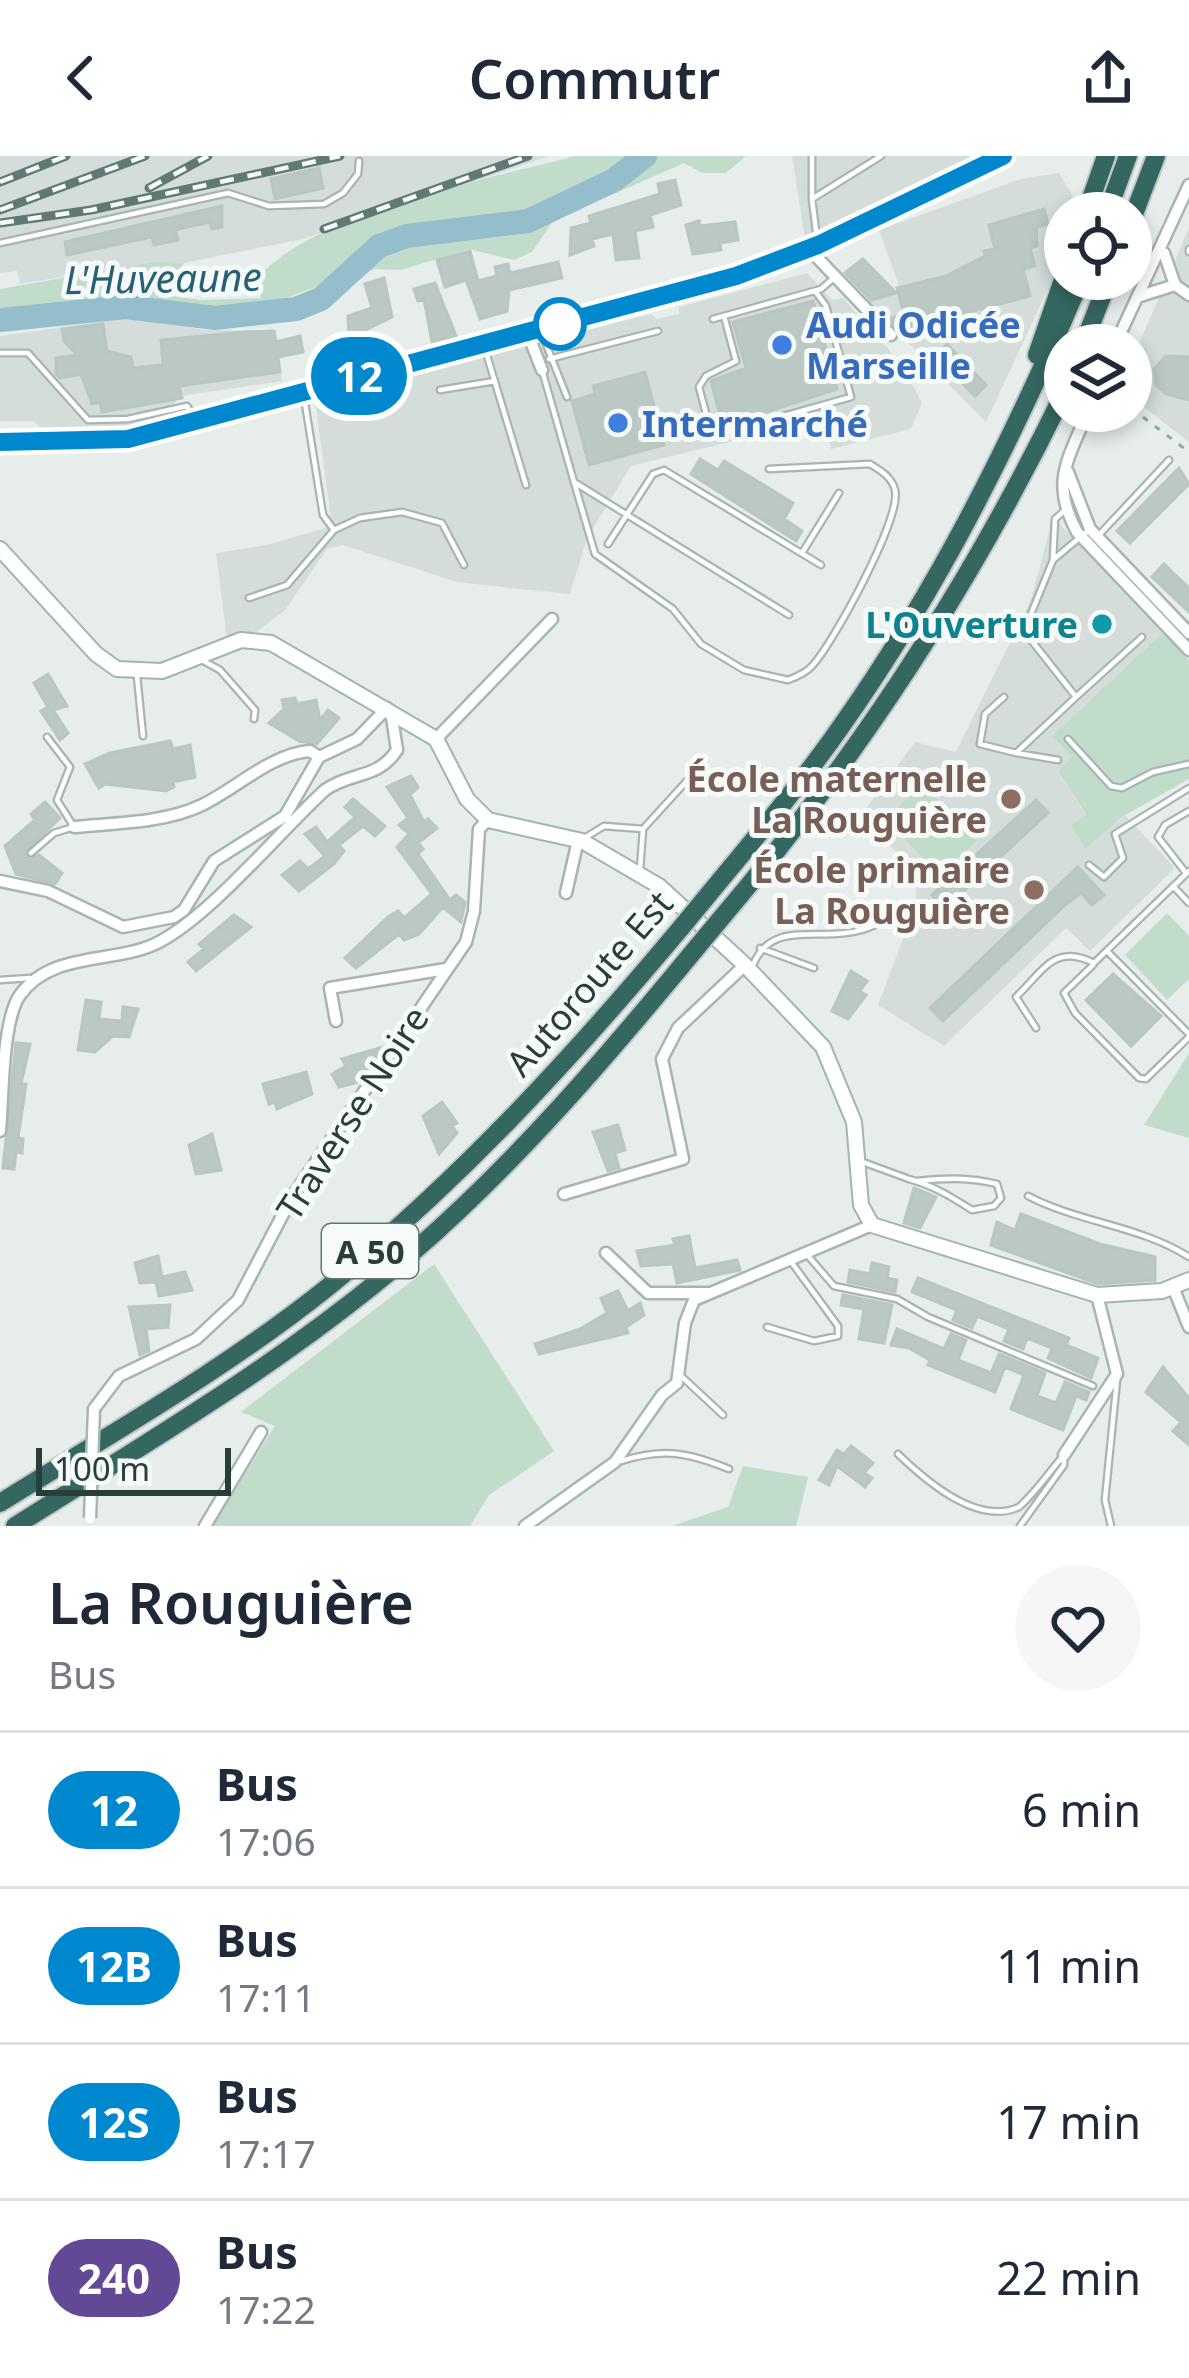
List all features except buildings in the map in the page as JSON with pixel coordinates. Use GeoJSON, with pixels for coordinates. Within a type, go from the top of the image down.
{"type":"FeatureCollection","features":[{"type":"Feature","properties":{"kind":"highway"},"geometry":{"type":"LineString","coordinates":[[1093,192],[1106,156]]}},
{"type":"Feature","properties":{"kind":"highway"},"geometry":{"type":"LineString","coordinates":[[1115,192],[1128,156]]}},
{"type":"Feature","properties":{"kind":"highway"},"geometry":{"type":"LineString","coordinates":[[1142,192],[1156,156]]}},
{"type":"Feature","properties":{"kind":"highway"},"geometry":{"type":"LineString","coordinates":[[1007,445],[1056,300]]}},
{"type":"Feature","properties":{"kind":"highway","name":"Autoroute Est"},"geometry":{"type":"LineString","coordinates":[[0,1503],[234,1355],[390,1234],[500,1133],[680,929],[838,731],[892,651],[1007,445],[1072,300]]}},
{"type":"Feature","properties":{"kind":"highway","name":"Autoroute Est"},"geometry":{"type":"LineString","coordinates":[[15,1526],[246,1379],[410,1255],[500,1171],[598,1068],[800,826],[925,649],[1006,511],[1045,432]]}},
{"type":"Feature","properties":{"kind":"street"},"geometry":{"type":"LineString","coordinates":[[0,442],[87,444],[197,421],[736,276],[813,247],[1003,156]]}},
{"type":"Feature","properties":{"kind":"street"},"geometry":{"type":"LineString","coordinates":[[1152,269],[1189,185]]}},
{"type":"Feature","properties":{"kind":"street"},"geometry":{"type":"LineString","coordinates":[[813,247],[835,277],[892,335]]}},
{"type":"Feature","properties":{"kind":"street"},"geometry":{"type":"LineString","coordinates":[[1163,250],[1175,285],[1189,295]]}},
{"type":"Feature","properties":{"kind":"street"},"geometry":{"type":"LineString","coordinates":[[1152,293],[1175,285]]}},
{"type":"Feature","properties":{"kind":"street"},"geometry":{"type":"LineString","coordinates":[[534,331],[545,364]]}},
{"type":"Feature","properties":{"kind":"street"},"geometry":{"type":"LineString","coordinates":[[1080,432],[1059,493],[1065,510],[1189,650]]}},
{"type":"Feature","properties":{"kind":"street"},"geometry":{"type":"LineString","coordinates":[[1067,469],[1089,536],[1189,633]]}},
{"type":"Feature","properties":{"kind":"street"},"geometry":{"type":"LineString","coordinates":[[0,549],[105,663],[136,672],[256,638],[436,739],[467,799],[488,820],[580,840],[639,874],[748,967],[823,1047],[854,1122],[862,1205],[872,1225]]}},
{"type":"Feature","properties":{"kind":"street"},"geometry":{"type":"LineString","coordinates":[[436,739],[553,620]]}},
{"type":"Feature","properties":{"kind":"street"},"geometry":{"type":"LineString","coordinates":[[0,880],[48,891],[124,928],[174,917],[184,910],[214,861],[285,816],[319,757],[357,739],[389,710]]}},
{"type":"Feature","properties":{"kind":"street"},"geometry":{"type":"LineString","coordinates":[[0,1131],[12,1015],[20,996],[65,964],[154,944],[224,890],[325,790],[339,780],[381,771],[397,750],[389,710]]}},
{"type":"Feature","properties":{"kind":"street"},"geometry":{"type":"LineString","coordinates":[[74,827],[182,812],[293,754],[310,751],[319,757]]}},
{"type":"Feature","properties":{"kind":"street","name":"Traverse Noire"},"geometry":{"type":"LineString","coordinates":[[90,1522],[94,1409],[119,1376],[196,1339],[238,1300],[292,1197],[471,928],[479,829],[488,820]]}},
{"type":"Feature","properties":{"kind":"street"},"geometry":{"type":"LineString","coordinates":[[566,893],[580,840]]}},
{"type":"Feature","properties":{"kind":"street"},"geometry":{"type":"LineString","coordinates":[[565,1193],[683,1159],[662,1059],[678,1028],[748,967]]}},
{"type":"Feature","properties":{"kind":"street"},"geometry":{"type":"LineString","coordinates":[[336,1021],[330,988],[446,969]]}},
{"type":"Feature","properties":{"kind":"street"},"geometry":{"type":"LineString","coordinates":[[525,1526],[615,1462],[680,1376],[690,1306],[872,1225],[1096,1295],[1173,1287],[1189,1280]]}},
{"type":"Feature","properties":{"kind":"street"},"geometry":{"type":"LineString","coordinates":[[606,1253],[648,1293],[712,1293]]}},
{"type":"Feature","properties":{"kind":"street"},"geometry":{"type":"LineString","coordinates":[[1173,1287],[1189,1327]]}},
{"type":"Feature","properties":{"kind":"street"},"geometry":{"type":"LineString","coordinates":[[1064,1455],[1117,1374],[1096,1295]]}},
{"type":"Feature","properties":{"kind":"street"},"geometry":{"type":"LineString","coordinates":[[205,1526],[261,1432]]}},
{"type":"Feature","properties":{"kind":"lane"},"geometry":{"type":"LineString","coordinates":[[812,156],[813,247]]}},
{"type":"Feature","properties":{"kind":"lane"},"geometry":{"type":"LineString","coordinates":[[812,199],[881,156]]}},
{"type":"Feature","properties":{"kind":"lane"},"geometry":{"type":"LineString","coordinates":[[0,243],[228,193],[269,206],[324,204],[343,193],[358,175],[359,161]]}},
{"type":"Feature","properties":{"kind":"lane"},"geometry":{"type":"LineString","coordinates":[[713,319],[815,291],[835,277]]}},
{"type":"Feature","properties":{"kind":"lane"},"geometry":{"type":"LineString","coordinates":[[724,316],[736,361],[732,368],[706,376],[699,387],[712,436],[851,397],[826,306],[815,291]]}},
{"type":"Feature","properties":{"kind":"lane"},"geometry":{"type":"LineString","coordinates":[[545,364],[658,331]]}},
{"type":"Feature","properties":{"kind":"lane"},"geometry":{"type":"LineString","coordinates":[[484,344],[526,485]]}},
{"type":"Feature","properties":{"kind":"lane"},"geometry":{"type":"LineString","coordinates":[[0,353],[28,353],[88,420],[128,419],[188,406],[197,421]]}},
{"type":"Feature","properties":{"kind":"lane"},"geometry":{"type":"LineString","coordinates":[[545,364],[567,397]]}},
{"type":"Feature","properties":{"kind":"lane"},"geometry":{"type":"LineString","coordinates":[[545,364],[595,554],[673,609],[701,644],[744,670],[788,680],[814,665],[871,570],[894,519],[896,490],[884,472],[870,464],[769,469]]}},
{"type":"Feature","properties":{"kind":"lane"},"geometry":{"type":"LineString","coordinates":[[440,390],[495,381]]}},
{"type":"Feature","properties":{"kind":"lane"},"geometry":{"type":"LineString","coordinates":[[303,391],[323,515],[334,530]]}},
{"type":"Feature","properties":{"kind":"lane"},"geometry":{"type":"LineString","coordinates":[[1053,560],[1089,536],[1169,460]]}},
{"type":"Feature","properties":{"kind":"lane"},"geometry":{"type":"LineString","coordinates":[[608,544],[653,474],[664,470],[821,565]]}},
{"type":"Feature","properties":{"kind":"lane"},"geometry":{"type":"LineString","coordinates":[[574,482],[789,615]]}},
{"type":"Feature","properties":{"kind":"lane"},"geometry":{"type":"LineString","coordinates":[[802,553],[839,494]]}},
{"type":"Feature","properties":{"kind":"lane"},"geometry":{"type":"LineString","coordinates":[[1076,697],[1024,631],[1053,560],[1055,519],[1078,504]]}},
{"type":"Feature","properties":{"kind":"lane"},"geometry":{"type":"LineString","coordinates":[[249,598],[287,584],[334,530],[360,518],[402,512],[442,523],[464,566]]}},
{"type":"Feature","properties":{"kind":"lane"},"geometry":{"type":"LineString","coordinates":[[1016,753],[1142,637]]}},
{"type":"Feature","properties":{"kind":"lane"},"geometry":{"type":"LineString","coordinates":[[197,658],[220,670],[255,710],[254,719]]}},
{"type":"Feature","properties":{"kind":"lane"},"geometry":{"type":"LineString","coordinates":[[136,672],[143,736]]}},
{"type":"Feature","properties":{"kind":"lane"},"geometry":{"type":"LineString","coordinates":[[1004,697],[985,714],[980,744],[1058,760]]}},
{"type":"Feature","properties":{"kind":"lane"},"geometry":{"type":"LineString","coordinates":[[31,853],[54,833],[74,827],[57,800],[70,767],[47,737]]}},
{"type":"Feature","properties":{"kind":"lane"},"geometry":{"type":"LineString","coordinates":[[1069,739],[1112,786],[1122,788],[1153,772],[1189,764]]}},
{"type":"Feature","properties":{"kind":"lane"},"geometry":{"type":"LineString","coordinates":[[639,874],[643,829],[704,762]]}},
{"type":"Feature","properties":{"kind":"lane"},"geometry":{"type":"LineString","coordinates":[[1089,865],[1104,877],[1123,858],[1115,834],[1189,788]]}},
{"type":"Feature","properties":{"kind":"lane"},"geometry":{"type":"LineString","coordinates":[[1107,951],[1189,1036],[1146,1079],[1138,1078],[1075,1013],[1064,993],[1094,963],[1188,872],[1158,837],[1165,825],[1189,811]]}},
{"type":"Feature","properties":{"kind":"lane"},"geometry":{"type":"LineString","coordinates":[[580,840],[604,826],[643,829]]}},
{"type":"Feature","properties":{"kind":"lane"},"geometry":{"type":"LineString","coordinates":[[1173,886],[1189,903]]}},
{"type":"Feature","properties":{"kind":"lane"},"geometry":{"type":"LineString","coordinates":[[748,967],[760,948],[781,934],[837,938],[875,925]]}},
{"type":"Feature","properties":{"kind":"lane"},"geometry":{"type":"LineString","coordinates":[[760,948],[814,968]]}},
{"type":"Feature","properties":{"kind":"lane"},"geometry":{"type":"LineString","coordinates":[[1036,1028],[1016,998],[1060,954],[1074,953],[1094,963]]}},
{"type":"Feature","properties":{"kind":"lane"},"geometry":{"type":"LineString","coordinates":[[0,980],[37,981]]}},
{"type":"Feature","properties":{"kind":"lane"},"geometry":{"type":"LineString","coordinates":[[860,1161],[917,1181],[941,1189],[972,1210],[994,1206],[1000,1198],[997,1184],[988,1182],[948,1176],[917,1181]]}},
{"type":"Feature","properties":{"kind":"lane"},"geometry":{"type":"LineString","coordinates":[[1028,1196],[1093,1224],[1165,1240],[1189,1257]]}},
{"type":"Feature","properties":{"kind":"lane"},"geometry":{"type":"LineString","coordinates":[[806,1252],[834,1286],[897,1299],[928,1317],[1093,1386]]}},
{"type":"Feature","properties":{"kind":"lane"},"geometry":{"type":"LineString","coordinates":[[767,1328],[814,1341],[838,1336],[838,1326],[792,1268],[791,1258]]}},
{"type":"Feature","properties":{"kind":"lane"},"geometry":{"type":"LineString","coordinates":[[1111,1526],[1105,1500],[1117,1374]]}},
{"type":"Feature","properties":{"kind":"lane"},"geometry":{"type":"LineString","coordinates":[[680,1376],[724,1414]]}},
{"type":"Feature","properties":{"kind":"lane"},"geometry":{"type":"LineString","coordinates":[[615,1462],[658,1450],[685,1451],[728,1469]]}},
{"type":"Feature","properties":{"kind":"lane"},"geometry":{"type":"LineString","coordinates":[[898,1454],[952,1505],[987,1515],[1020,1506],[1064,1455]]}},
{"type":"Feature","properties":{"kind":"lane"},"geometry":{"type":"LineString","coordinates":[[1020,1526],[1064,1465],[1064,1455]]}},
{"type":"Feature","properties":{"kind":"path"},"geometry":{"type":"LineString","coordinates":[[1152,424],[1189,452]]}},
{"type":"Feature","properties":{"kind":"shaded area"},"geometry":{"type":"Polygon","coordinates":[[[0,156],[549,156],[303,239],[184,263],[158,261],[20,284],[17,271],[0,273],[0,156]]]}},
{"type":"Feature","properties":{"kind":"shaded area"},"geometry":{"type":"Polygon","coordinates":[[[792,156],[976,156],[805,238],[792,156]]]}},
{"type":"Feature","properties":{"kind":"shaded area"},"geometry":{"type":"Polygon","coordinates":[[[1059,173],[1070,192],[1044,192],[1044,297],[986,422],[867,301],[901,291],[879,230],[1021,179],[1059,173]]]}},
{"type":"Feature","properties":{"kind":"shaded area"},"geometry":{"type":"Polygon","coordinates":[[[1189,228],[1189,442],[1152,413],[1152,324],[1147,324],[1189,228]]]}},
{"type":"Feature","properties":{"kind":"shaded area"},"geometry":{"type":"Polygon","coordinates":[[[807,273],[832,300],[843,298],[902,365],[922,403],[911,429],[831,449],[823,419],[631,466],[587,538],[570,594],[457,582],[343,545],[327,549],[285,610],[255,633],[227,639],[216,553],[267,545],[332,526],[315,399],[651,314],[657,319],[679,314],[679,307],[807,273]]]}},
{"type":"Feature","properties":{"kind":"shaded area"},"geometry":{"type":"Polygon","coordinates":[[[135,317],[203,330],[274,331],[282,381],[181,396],[159,421],[122,430],[47,433],[33,421],[0,421],[0,336],[135,317]]]}},
{"type":"Feature","properties":{"kind":"shaded area","name":"École primaire La Rouguière"},"geometry":{"type":"Polygon","coordinates":[[[1053,517],[1162,633],[1052,736],[1073,758],[1058,772],[1086,816],[1071,825],[1086,849],[1125,815],[1175,868],[1090,951],[1066,928],[944,1046],[878,1005],[916,905],[916,874],[862,814],[915,742],[956,752],[1031,600],[1053,517]]]}},
{"type":"Feature","properties":{"kind":"green space"},"geometry":{"type":"Polygon","coordinates":[[[575,156],[746,156],[726,173],[702,173],[684,163],[553,221],[532,252],[514,260],[469,249],[401,270],[376,269],[270,304],[208,313],[155,304],[0,328],[0,289],[158,261],[184,263],[178,272],[154,276],[156,294],[202,300],[261,298],[258,277],[321,233],[406,200],[575,156]]]}},
{"type":"Feature","properties":{"kind":"green space"},"geometry":{"type":"Polygon","coordinates":[[[1162,633],[1189,660],[1189,779],[1122,817],[1086,849],[1071,825],[1086,815],[1058,771],[1072,757],[1052,736],[1162,633]]]}},
{"type":"Feature","properties":{"kind":"green space"},"geometry":{"type":"Polygon","coordinates":[[[923,784],[977,841],[939,876],[886,818],[923,784]]]}},
{"type":"Feature","properties":{"kind":"green space"},"geometry":{"type":"Polygon","coordinates":[[[1167,913],[1189,936],[1189,979],[1167,1000],[1125,955],[1167,913]]]}},
{"type":"Feature","properties":{"kind":"green space"},"geometry":{"type":"Polygon","coordinates":[[[1189,1053],[1189,1138],[1144,1125],[1189,1053]]]}},
{"type":"Feature","properties":{"kind":"green space"},"geometry":{"type":"Polygon","coordinates":[[[434,1264],[554,1451],[489,1495],[470,1526],[212,1526],[275,1426],[241,1412],[434,1264]]]}},
{"type":"Feature","properties":{"kind":"green space"},"geometry":{"type":"Polygon","coordinates":[[[743,1466],[808,1477],[796,1526],[672,1526],[728,1507],[743,1466]]]}},
{"type":"Feature","properties":{"kind":"waterway","name":"L'Huveaune"},"geometry":{"type":"LineString","coordinates":[[0,320],[126,307],[215,318],[296,309],[321,299],[379,246],[407,236],[528,221],[614,180],[645,156]]}},
{"type":"Feature","properties":{"kind":"railway"},"geometry":{"type":"LineString","coordinates":[[0,182],[66,156]]}},
{"type":"Feature","properties":{"kind":"railway"},"geometry":{"type":"LineString","coordinates":[[0,210],[145,156]]}},
{"type":"Feature","properties":{"kind":"railway"},"geometry":{"type":"LineString","coordinates":[[149,188],[208,156]]}},
{"type":"Feature","properties":{"kind":"railway"},"geometry":{"type":"LineString","coordinates":[[0,223],[91,210],[340,156]]}},
{"type":"Feature","properties":{"kind":"railway"},"geometry":{"type":"LineString","coordinates":[[324,229],[528,156]]}},
{"type":"Feature","properties":{"kind":"bus line","name":"12"},"geometry":{"type":"LineString","coordinates":[[0,442],[87,444],[128,439],[736,276],[818,245],[1003,156]]}},
{"type":"Feature","properties":{"kind":"place","name":"Audi Odicée Marseille"},"geometry":{"type":"Point","coordinates":[782,345]}},
{"type":"Feature","properties":{"kind":"place","name":"Intermarché"},"geometry":{"type":"Point","coordinates":[618,423]}},
{"type":"Feature","properties":{"kind":"place","name":"L'Ouverture"},"geometry":{"type":"Point","coordinates":[1102,624]}},
{"type":"Feature","properties":{"kind":"place","name":"École maternelle La Rouguière"},"geometry":{"type":"Point","coordinates":[1011,799]}},
{"type":"Feature","properties":{"kind":"place","name":"École primaire La Rouguière"},"geometry":{"type":"Point","coordinates":[1034,890]}}]}
